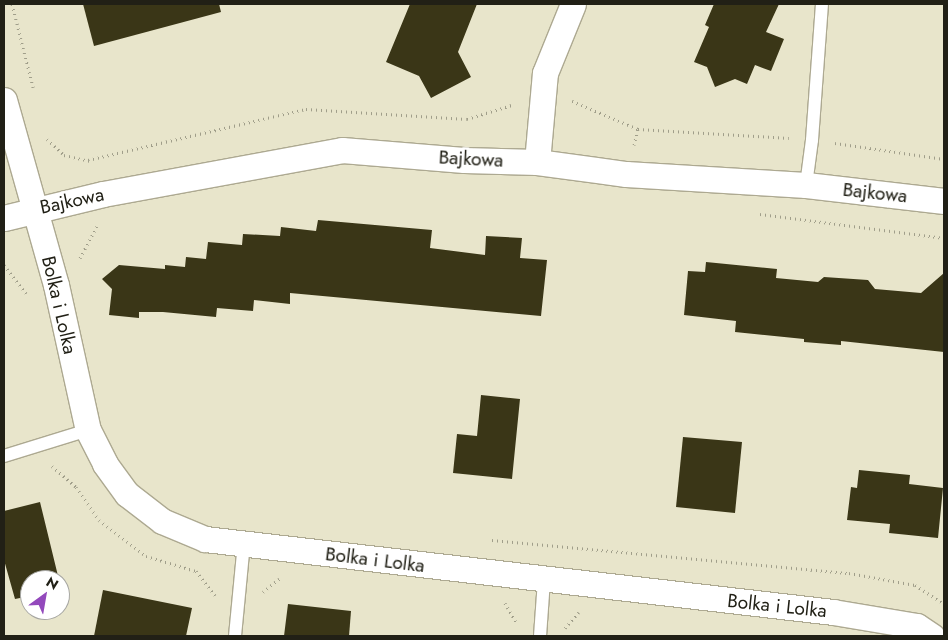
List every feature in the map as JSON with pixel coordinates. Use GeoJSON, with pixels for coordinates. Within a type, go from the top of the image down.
{"type":"FeatureCollection","features":[{"type":"Feature","properties":{"kind":"street"},"geometry":{"type":"LineString","coordinates":[[537,162],[544,74],[573,4]]}},
{"type":"Feature","properties":{"kind":"street","name":"Bolka i Lolka"},"geometry":{"type":"LineString","coordinates":[[4,100],[36,208],[88,430],[105,464],[127,494],[162,521],[205,539],[544,580],[833,612],[917,626],[932,636]]}},
{"type":"Feature","properties":{"kind":"street","name":"Bajkowa"},"geometry":{"type":"LineString","coordinates":[[4,218],[36,208],[342,150],[464,160],[537,162],[626,174],[806,185],[944,201]]}},
{"type":"Feature","properties":{"kind":"lane"},"geometry":{"type":"LineString","coordinates":[[806,185],[812,140],[822,4]]}},
{"type":"Feature","properties":{"kind":"lane"},"geometry":{"type":"LineString","coordinates":[[4,456],[88,430]]}},
{"type":"Feature","properties":{"kind":"lane"},"geometry":{"type":"LineString","coordinates":[[235,636],[244,543]]}},
{"type":"Feature","properties":{"kind":"lane"},"geometry":{"type":"LineString","coordinates":[[540,636],[544,580]]}},
{"type":"Feature","properties":{"kind":"path"},"geometry":{"type":"LineString","coordinates":[[12,4],[33,90]]}},
{"type":"Feature","properties":{"kind":"path"},"geometry":{"type":"LineString","coordinates":[[572,95],[572,102],[638,129],[812,140],[944,159]]}},
{"type":"Feature","properties":{"kind":"path"},"geometry":{"type":"LineString","coordinates":[[39,139],[45,137],[64,155],[88,160],[92,169]]}},
{"type":"Feature","properties":{"kind":"path"},"geometry":{"type":"LineString","coordinates":[[758,214],[944,238]]}},
{"type":"Feature","properties":{"kind":"path"},"geometry":{"type":"LineString","coordinates":[[78,262],[99,223]]}},
{"type":"Feature","properties":{"kind":"path"},"geometry":{"type":"LineString","coordinates":[[4,265],[9,267],[25,293],[27,302]]}},
{"type":"Feature","properties":{"kind":"path"},"geometry":{"type":"LineString","coordinates":[[25,293],[31,292]]}},
{"type":"Feature","properties":{"kind":"path"},"geometry":{"type":"LineString","coordinates":[[482,539],[849,573],[915,584],[944,604]]}},
{"type":"Feature","properties":{"kind":"path"},"geometry":{"type":"LineString","coordinates":[[503,599],[518,624]]}},
{"type":"Feature","properties":{"kind":"building"},"geometry":{"type":"Polygon","coordinates":[[[83,4],[219,4],[221,12],[94,46],[83,4]]]}},
{"type":"Feature","properties":{"kind":"building"},"geometry":{"type":"Polygon","coordinates":[[[410,4],[477,4],[458,52],[471,77],[431,98],[419,76],[386,62],[410,4]]]}},
{"type":"Feature","properties":{"kind":"building"},"geometry":{"type":"Polygon","coordinates":[[[714,4],[779,4],[766,32],[784,39],[771,71],[755,65],[747,84],[735,79],[715,87],[707,67],[694,62],[709,27],[705,25],[714,4]]]}},
{"type":"Feature","properties":{"kind":"building"},"geometry":{"type":"Polygon","coordinates":[[[318,220],[432,230],[430,248],[485,255],[486,236],[522,238],[520,258],[547,260],[541,316],[290,293],[290,304],[254,300],[253,311],[217,308],[216,317],[163,312],[139,312],[139,318],[109,315],[112,289],[102,279],[119,265],[165,269],[165,265],[185,267],[186,257],[206,259],[208,242],[242,245],[243,234],[280,236],[281,227],[316,231],[318,220]]]}},
{"type":"Feature","properties":{"kind":"building"},"geometry":{"type":"Polygon","coordinates":[[[706,262],[777,269],[776,278],[818,282],[824,277],[868,280],[875,289],[921,293],[944,273],[944,352],[841,341],[841,345],[804,342],[804,339],[735,332],[736,321],[684,315],[688,271],[705,272],[706,262]]]}},
{"type":"Feature","properties":{"kind":"building"},"geometry":{"type":"Polygon","coordinates":[[[481,395],[520,399],[512,479],[453,473],[457,434],[477,436],[481,395]]]}},
{"type":"Feature","properties":{"kind":"building"},"geometry":{"type":"Polygon","coordinates":[[[683,437],[742,442],[735,513],[676,507],[683,437]]]}},
{"type":"Feature","properties":{"kind":"building"},"geometry":{"type":"Polygon","coordinates":[[[859,470],[910,475],[909,484],[943,488],[938,538],[889,533],[890,524],[847,520],[851,487],[857,488],[859,470]]]}},
{"type":"Feature","properties":{"kind":"building"},"geometry":{"type":"Polygon","coordinates":[[[40,502],[57,570],[20,570],[20,598],[15,599],[4,560],[4,511],[40,502]]]}},
{"type":"Feature","properties":{"kind":"building"},"geometry":{"type":"Polygon","coordinates":[[[103,590],[192,608],[186,636],[94,636],[103,590]]]}},
{"type":"Feature","properties":{"kind":"building"},"geometry":{"type":"Polygon","coordinates":[[[288,604],[351,611],[349,636],[284,636],[288,604]]]}}]}
